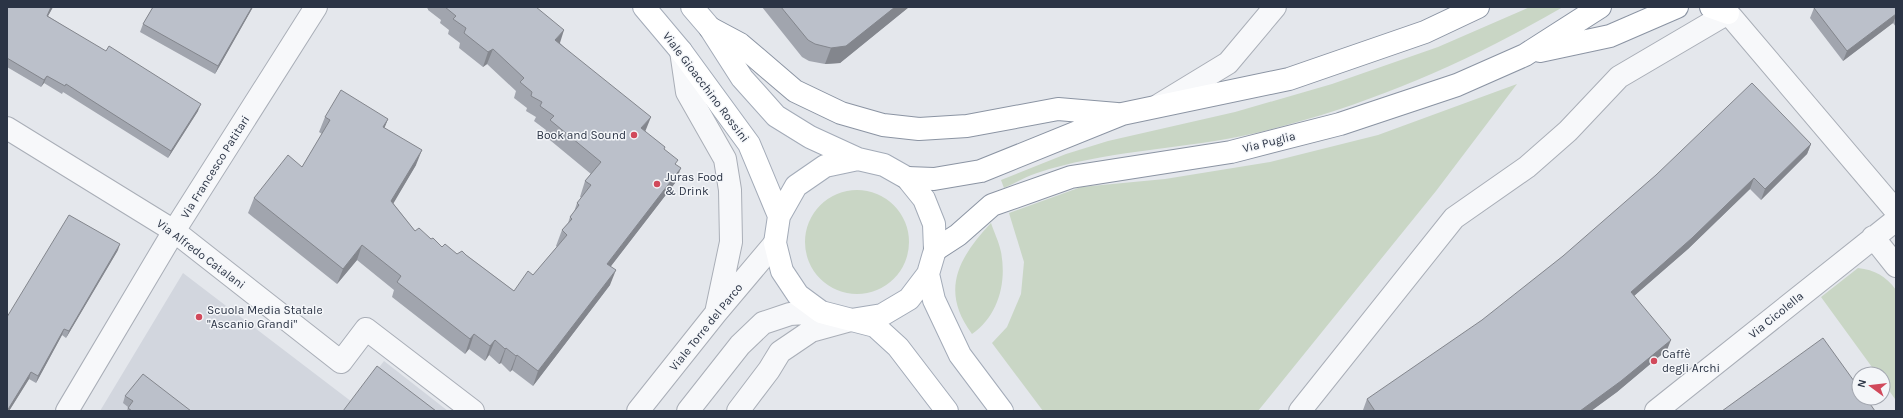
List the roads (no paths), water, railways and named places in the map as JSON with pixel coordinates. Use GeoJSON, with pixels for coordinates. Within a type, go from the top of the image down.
{"type":"FeatureCollection","features":[{"type":"Feature","properties":{"kind":"main road","name":"Viale Gioacchino Rossini"},"geometry":{"type":"LineString","coordinates":[[644,7],[681,51],[749,144],[779,216]]}},
{"type":"Feature","properties":{"kind":"main road","name":"Viale Gioacchino Rossini"},"geometry":{"type":"LineString","coordinates":[[692,7],[710,28],[742,78],[776,116],[810,137],[858,160],[884,165],[907,178],[924,198],[934,224],[935,250],[928,274],[909,299],[882,315],[851,320]]}},
{"type":"Feature","properties":{"kind":"main road"},"geometry":{"type":"LineString","coordinates":[[907,178],[934,179],[982,172],[1122,114],[1159,105],[1289,79],[1425,32],[1478,7]]}},
{"type":"Feature","properties":{"kind":"main road","name":"Via Puglia"},"geometry":{"type":"LineString","coordinates":[[935,250],[958,235],[992,205],[1071,177],[1231,152],[1340,124],[1457,84],[1525,55],[1600,7]]}},
{"type":"Feature","properties":{"kind":"main road"},"geometry":{"type":"LineString","coordinates":[[1525,55],[1610,36],[1677,7]]}},
{"type":"Feature","properties":{"kind":"main road"},"geometry":{"type":"LineString","coordinates":[[710,28],[740,44],[794,91],[841,113],[882,125],[920,129],[967,126],[1058,109],[1122,114]]}},
{"type":"Feature","properties":{"kind":"main road","name":"Viale Gioacchino Rossini"},"geometry":{"type":"LineString","coordinates":[[858,160],[825,166],[796,186],[779,216],[776,243],[782,271],[798,295],[821,312],[875,326],[898,347],[947,411]]}},
{"type":"Feature","properties":{"kind":"main road","name":"Viale Gioacchino Rossini"},"geometry":{"type":"LineString","coordinates":[[928,274],[934,300],[960,355],[1002,411]]}},
{"type":"Feature","properties":{"kind":"street","name":"Via Francesco Patitari"},"geometry":{"type":"LineString","coordinates":[[66,411],[174,231],[316,7]]}},
{"type":"Feature","properties":{"kind":"street"},"geometry":{"type":"LineString","coordinates":[[1159,105],[1228,63],[1275,7]]}},
{"type":"Feature","properties":{"kind":"street"},"geometry":{"type":"LineString","coordinates":[[1300,411],[1454,218],[1527,167],[1568,131],[1619,77],[1723,9],[1896,211]]}},
{"type":"Feature","properties":{"kind":"street"},"geometry":{"type":"LineString","coordinates":[[681,51],[687,92],[725,159],[730,190],[731,242],[716,312]]}},
{"type":"Feature","properties":{"kind":"street","name":"Via Alfredo Catalani"},"geometry":{"type":"LineString","coordinates":[[7,128],[174,231],[341,362],[366,329],[473,411]]}},
{"type":"Feature","properties":{"kind":"street","name":"Via Cicolella"},"geometry":{"type":"LineString","coordinates":[[1656,411],[1896,220]]}},
{"type":"Feature","properties":{"kind":"street"},"geometry":{"type":"LineString","coordinates":[[1873,237],[1896,266]]}},
{"type":"Feature","properties":{"kind":"street","name":"Viale Torre del Parco"},"geometry":{"type":"LineString","coordinates":[[638,411],[716,312],[776,243]]}},
{"type":"Feature","properties":{"kind":"street"},"geometry":{"type":"LineString","coordinates":[[688,411],[740,345],[763,323],[790,314],[821,312]]}},
{"type":"Feature","properties":{"kind":"street"},"geometry":{"type":"LineString","coordinates":[[738,411],[769,370],[780,352],[811,331],[851,320]]}},
{"type":"Feature","properties":{"kind":"place","name":"Book and Sound"},"geometry":{"type":"Point","coordinates":[634,135]}},
{"type":"Feature","properties":{"kind":"place","name":"Juras Food & Drink"},"geometry":{"type":"Point","coordinates":[657,184]}},
{"type":"Feature","properties":{"kind":"place","name":"Scuola Media Statale \"Ascanio Grandi\""},"geometry":{"type":"Point","coordinates":[199,317]}},
{"type":"Feature","properties":{"kind":"place","name":"Caffè degli Archi"},"geometry":{"type":"Point","coordinates":[1654,361]}}]}
